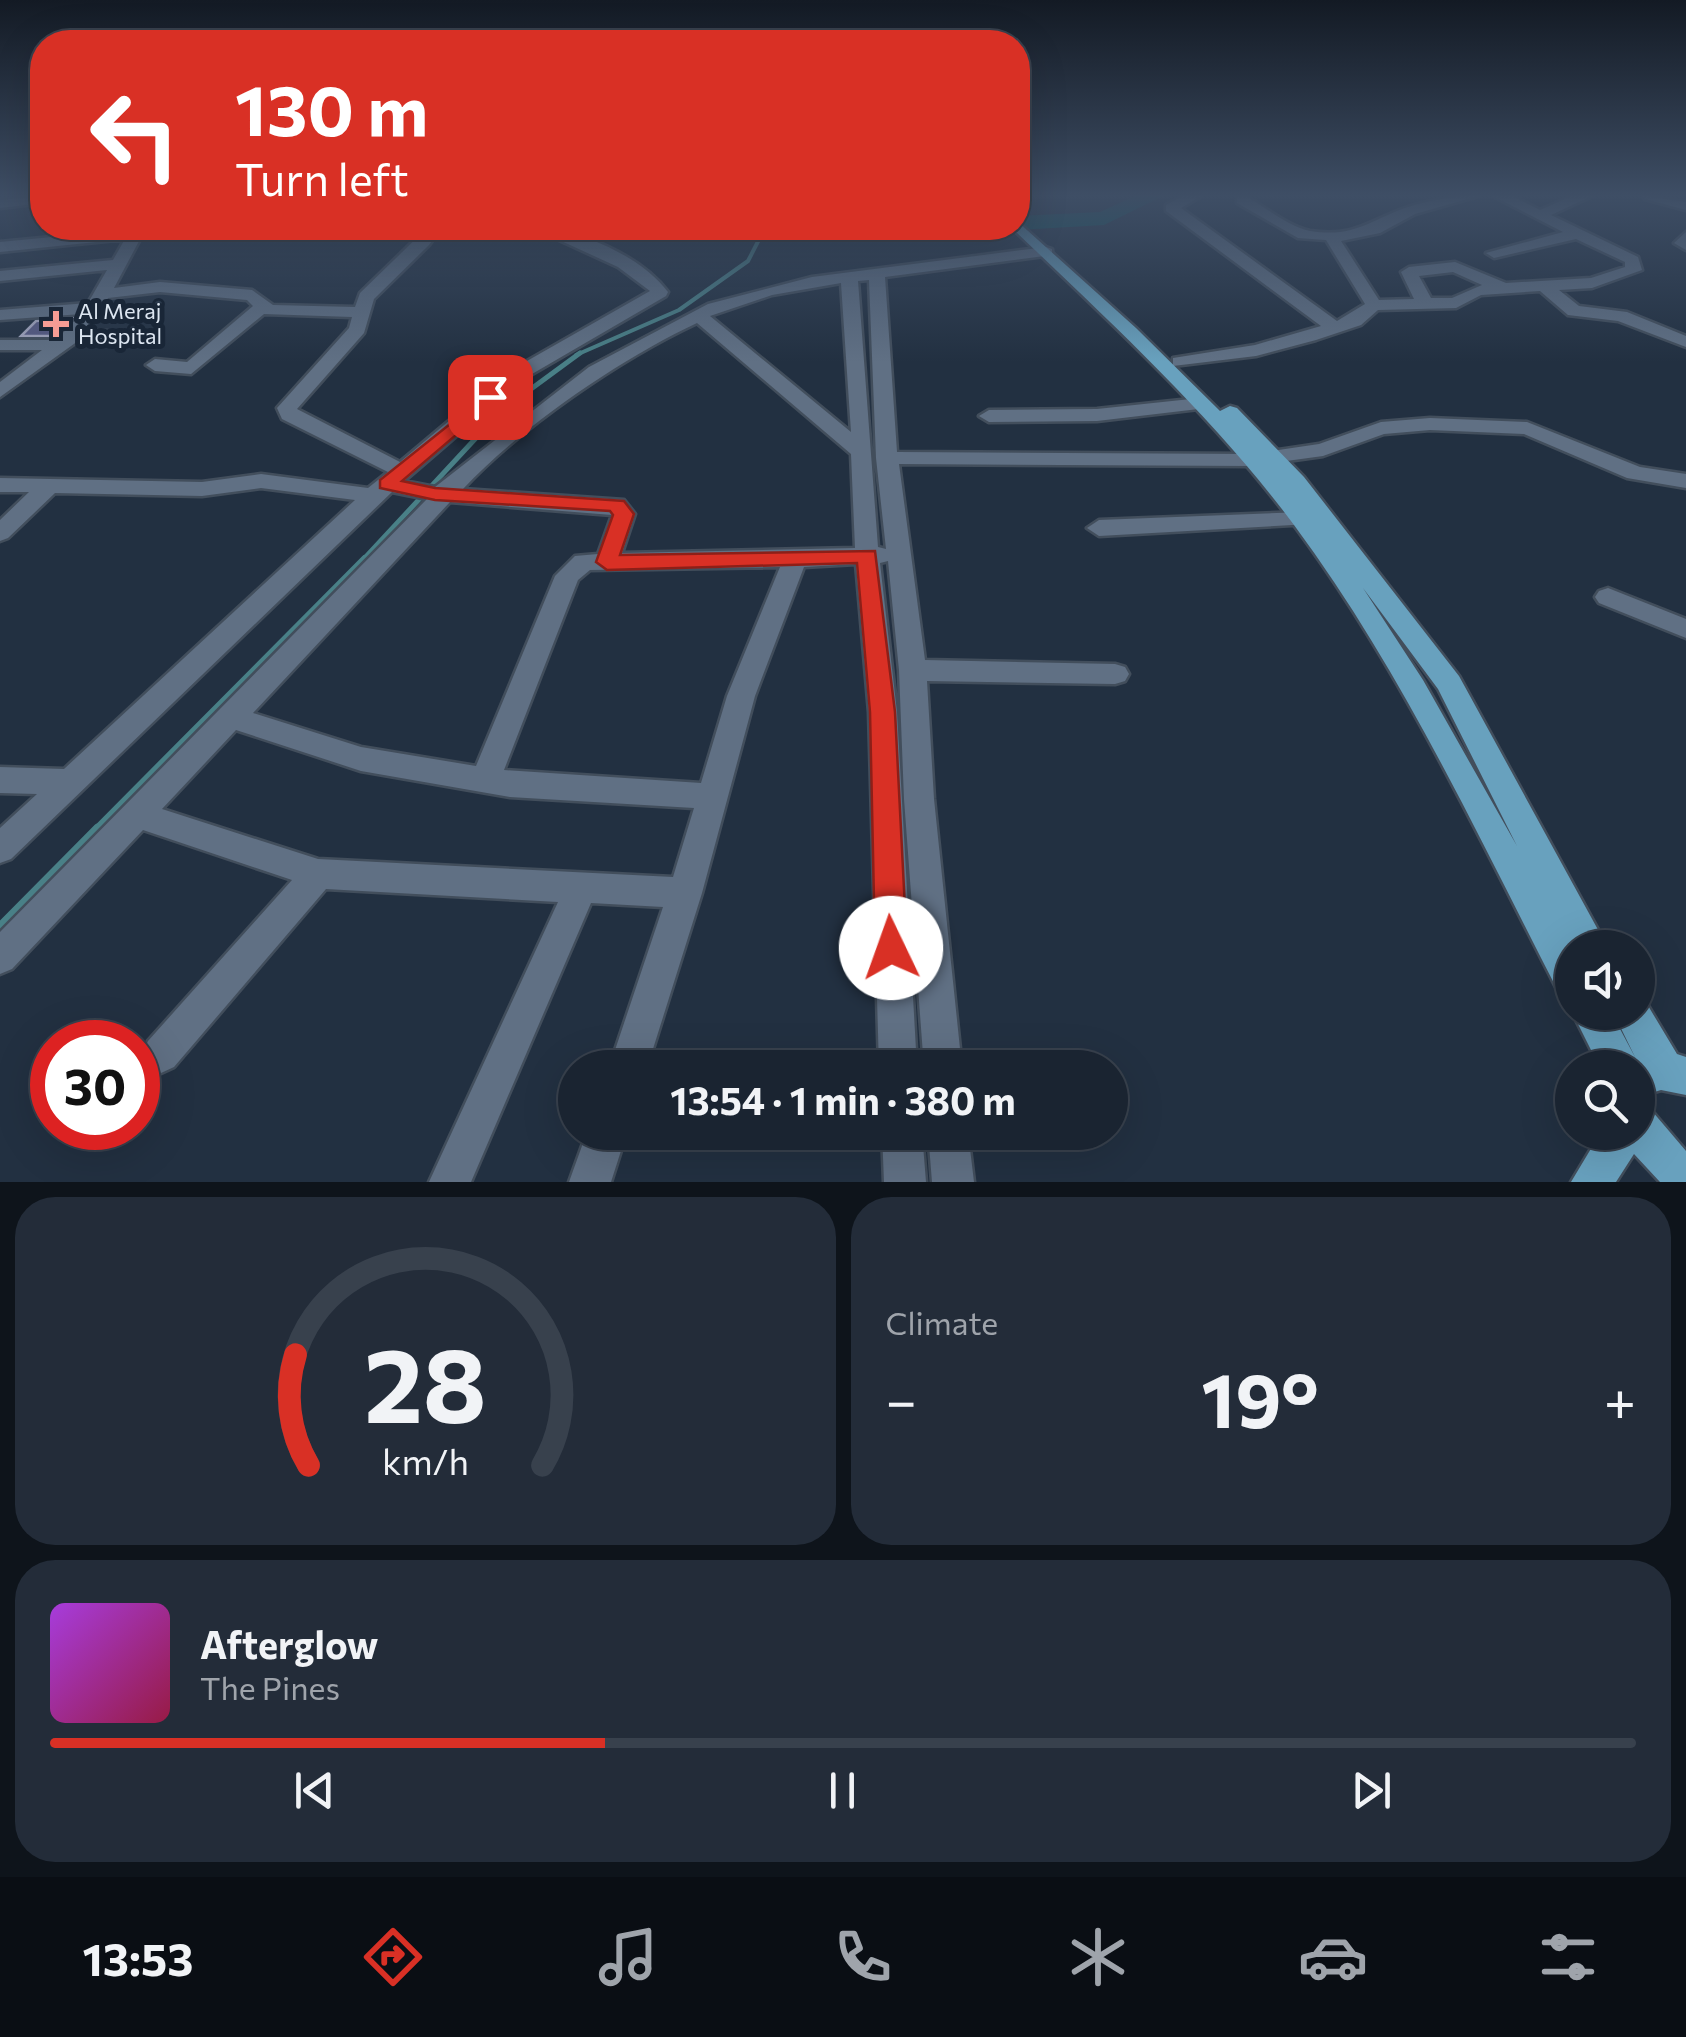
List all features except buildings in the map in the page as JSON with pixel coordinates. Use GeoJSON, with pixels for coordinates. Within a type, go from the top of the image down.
{"type":"FeatureCollection","features":[{"type":"Feature","properties":{"kind":"main road"},"geometry":{"type":"LineString","coordinates":[[1049,251],[1140,334],[1200,404],[1263,458],[1378,627],[1555,949]]}},
{"type":"Feature","properties":{"kind":"main road"},"geometry":{"type":"LineString","coordinates":[[1140,334],[1180,362],[1450,683],[1552,882],[1581,930]]}},
{"type":"Feature","properties":{"kind":"main road"},"geometry":{"type":"LineString","coordinates":[[1642,1030],[1671,1072]]}},
{"type":"Feature","properties":{"kind":"main road"},"geometry":{"type":"LineString","coordinates":[[1592,1182],[1613,1150]]}},
{"type":"Feature","properties":{"kind":"street"},"geometry":{"type":"LineString","coordinates":[[0,391],[68,340],[98,301],[125,251]]}},
{"type":"Feature","properties":{"kind":"street"},"geometry":{"type":"LineString","coordinates":[[390,484],[336,440],[289,415],[287,408],[358,330],[366,296],[414,251]]}},
{"type":"Feature","properties":{"kind":"street"},"geometry":{"type":"LineString","coordinates":[[0,849],[390,484],[514,377],[660,292],[655,284],[594,251]]}},
{"type":"Feature","properties":{"kind":"street"},"geometry":{"type":"LineString","coordinates":[[0,957],[234,718],[441,494],[501,440],[628,350],[698,315],[768,291],[1039,251]]}},
{"type":"Feature","properties":{"kind":"street"},"geometry":{"type":"LineString","coordinates":[[1230,251],[1336,328]]}},
{"type":"Feature","properties":{"kind":"street"},"geometry":{"type":"LineString","coordinates":[[1339,251],[1374,304]]}},
{"type":"Feature","properties":{"kind":"street"},"geometry":{"type":"LineString","coordinates":[[1494,253],[1502,251]]}},
{"type":"Feature","properties":{"kind":"street"},"geometry":{"type":"LineString","coordinates":[[1180,362],[1256,350],[1336,328],[1355,321],[1374,304],[1456,302],[1477,290],[1592,284],[1634,270],[1632,260],[1615,251]]}},
{"type":"Feature","properties":{"kind":"street"},"geometry":{"type":"LineString","coordinates":[[0,276],[118,264]]}},
{"type":"Feature","properties":{"kind":"street"},"geometry":{"type":"LineString","coordinates":[[1425,303],[1408,272],[1462,268],[1505,289]]}},
{"type":"Feature","properties":{"kind":"street"},"geometry":{"type":"LineString","coordinates":[[863,275],[883,555],[882,712],[940,1050]]}},
{"type":"Feature","properties":{"kind":"street"},"geometry":{"type":"LineString","coordinates":[[0,315],[98,301],[160,287],[258,297],[262,307]]}},
{"type":"Feature","properties":{"kind":"street"},"geometry":{"type":"LineString","coordinates":[[1546,288],[1574,311],[1621,316],[1686,342]]}},
{"type":"Feature","properties":{"kind":"street"},"geometry":{"type":"LineString","coordinates":[[155,364],[183,370],[197,364],[262,307],[364,312]]}},
{"type":"Feature","properties":{"kind":"street"},"geometry":{"type":"LineString","coordinates":[[698,315],[875,455],[1263,458],[1323,450],[1364,432],[1394,426],[1516,426],[1539,431],[1636,473],[1686,481]]}},
{"type":"Feature","properties":{"kind":"street"},"geometry":{"type":"LineString","coordinates":[[0,345],[156,339]]}},
{"type":"Feature","properties":{"kind":"street"},"geometry":{"type":"LineString","coordinates":[[989,416],[1097,415],[1200,404]]}},
{"type":"Feature","properties":{"kind":"street"},"geometry":{"type":"LineString","coordinates":[[0,485],[202,488],[261,481],[390,484],[441,494],[616,505],[624,514],[607,562]]}},
{"type":"Feature","properties":{"kind":"street"},"geometry":{"type":"LineString","coordinates":[[0,533],[50,486]]}},
{"type":"Feature","properties":{"kind":"street"},"geometry":{"type":"LineString","coordinates":[[1099,528],[1302,520]]}},
{"type":"Feature","properties":{"kind":"street"},"geometry":{"type":"LineString","coordinates":[[486,779],[567,576],[584,562],[883,555]]}},
{"type":"Feature","properties":{"kind":"street"},"geometry":{"type":"LineString","coordinates":[[883,555],[914,670],[901,808],[898,1050]]}},
{"type":"Feature","properties":{"kind":"street"},"geometry":{"type":"LineString","coordinates":[[634,1050],[685,893],[741,696],[796,560]]}},
{"type":"Feature","properties":{"kind":"street"},"geometry":{"type":"LineString","coordinates":[[1608,596],[1686,630]]}},
{"type":"Feature","properties":{"kind":"street"},"geometry":{"type":"LineString","coordinates":[[914,670],[1115,674]]}},
{"type":"Feature","properties":{"kind":"street"},"geometry":{"type":"LineString","coordinates":[[234,718],[361,759],[545,788],[637,789],[711,797]]}},
{"type":"Feature","properties":{"kind":"street"},"geometry":{"type":"LineString","coordinates":[[0,780],[69,782]]}},
{"type":"Feature","properties":{"kind":"street"},"geometry":{"type":"LineString","coordinates":[[138,815],[318,874],[685,893]]}},
{"type":"Feature","properties":{"kind":"street"},"geometry":{"type":"LineString","coordinates":[[161,1054],[318,874]]}},
{"type":"Feature","properties":{"kind":"street"},"geometry":{"type":"LineString","coordinates":[[450,1182],[581,888]]}},
{"type":"Feature","properties":{"kind":"street"},"geometry":{"type":"LineString","coordinates":[[590,1182],[600,1150]]}},
{"type":"Feature","properties":{"kind":"street"},"geometry":{"type":"LineString","coordinates":[[903,1150],[904,1182]]}},
{"type":"Feature","properties":{"kind":"street"},"geometry":{"type":"LineString","coordinates":[[950,1150],[953,1182]]}},
{"type":"Feature","properties":{"kind":"waterway"},"geometry":{"type":"LineString","coordinates":[[579,354],[679,310],[748,261],[753,251]]}},
{"type":"Feature","properties":{"kind":"waterway"},"geometry":{"type":"LineString","coordinates":[[362,561],[501,411],[579,354]]}},
{"type":"Feature","properties":{"kind":"waterway"},"geometry":{"type":"LineString","coordinates":[[95,831],[365,559]]}},
{"type":"Feature","properties":{"kind":"waterway"},"geometry":{"type":"LineString","coordinates":[[0,927],[98,828]]}},
{"type":"Feature","properties":{"kind":"place","name":"Al Meraj Hospital"},"geometry":{"type":"Point","coordinates":[56,324]}},
{"type":"Feature","properties":{"kind":"route"},"geometry":{"type":"LineString","coordinates":[[490,397],[387,484],[435,494],[616,505],[624,514],[607,562],[867,556],[882,712],[891,948]]}}]}
